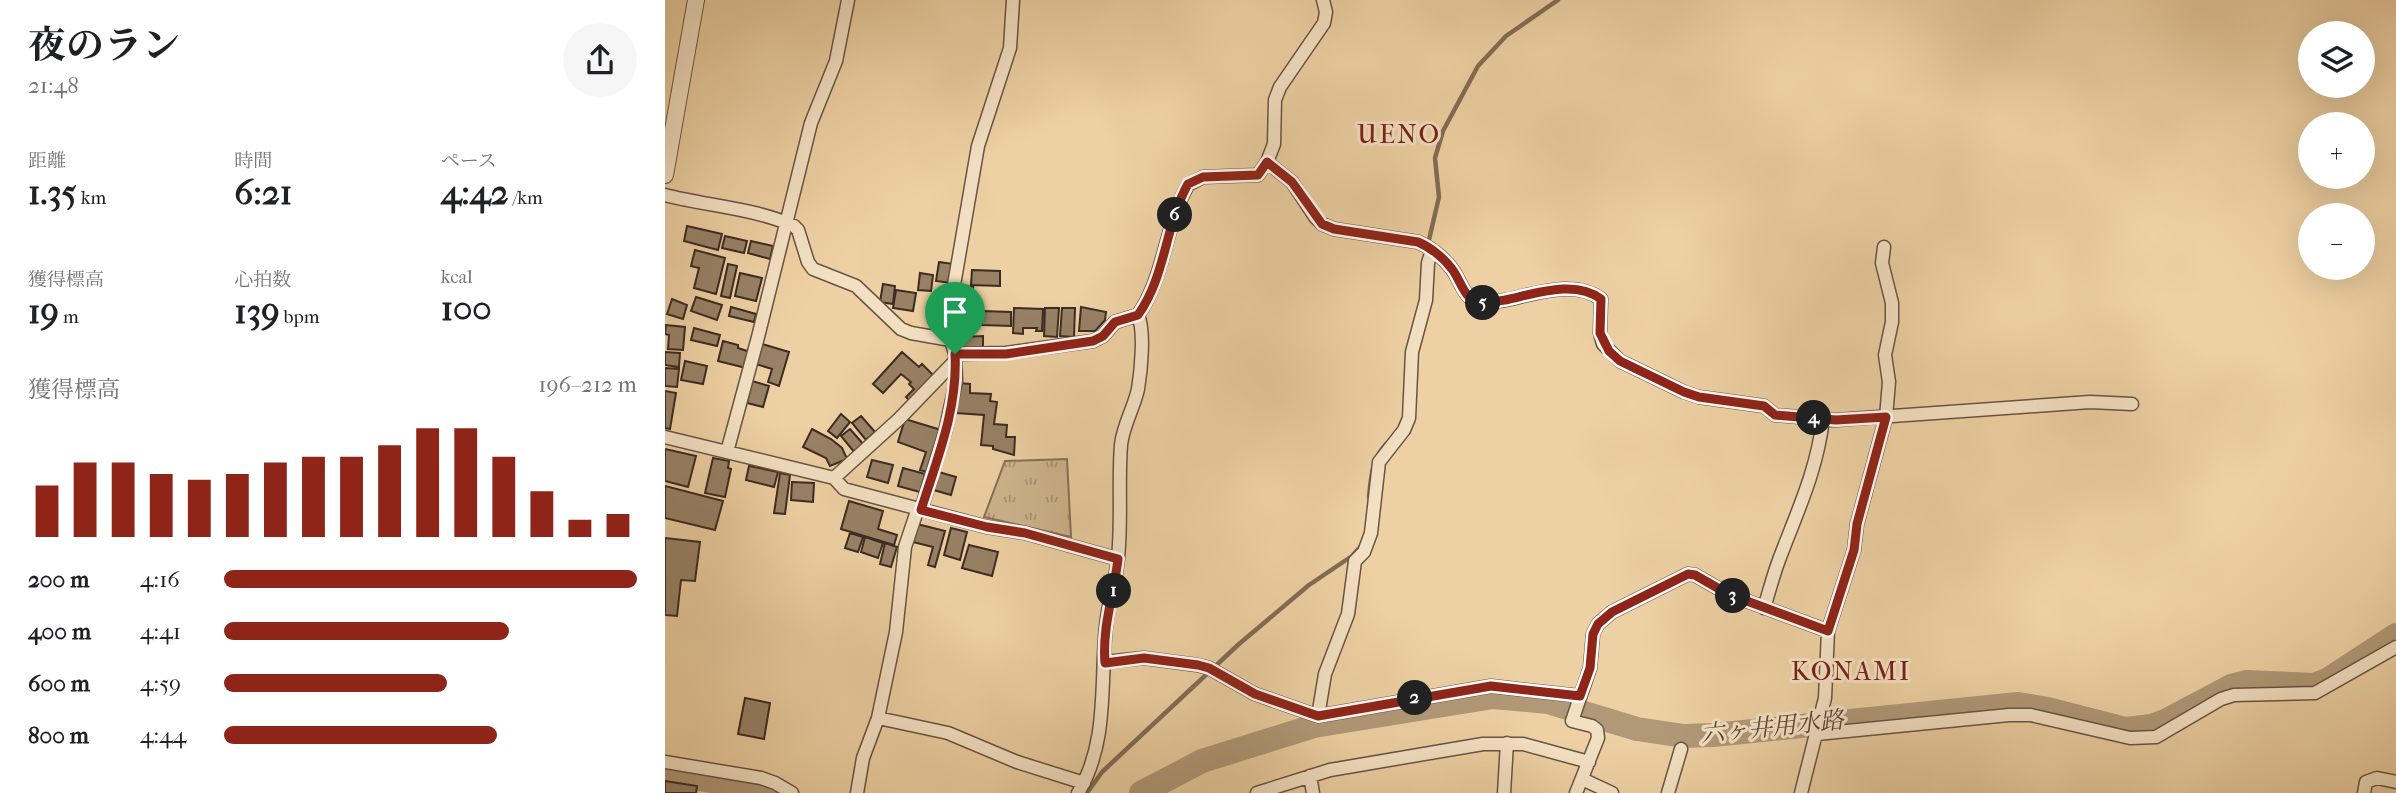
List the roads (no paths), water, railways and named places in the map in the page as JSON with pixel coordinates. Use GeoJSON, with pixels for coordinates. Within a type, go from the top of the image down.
{"type":"FeatureCollection","features":[{"type":"Feature","properties":{"kind":"street"},"geometry":{"type":"LineString","coordinates":[[665,175],[696,0]]}},
{"type":"Feature","properties":{"kind":"street"},"geometry":{"type":"LineString","coordinates":[[727,452],[811,123],[836,61],[848,0]]}},
{"type":"Feature","properties":{"kind":"street"},"geometry":{"type":"LineString","coordinates":[[857,793],[863,758],[878,718],[896,632],[905,547],[945,432],[956,381],[951,340],[954,285],[978,146],[1010,48],[1013,0]]}},
{"type":"Feature","properties":{"kind":"street"},"geometry":{"type":"LineString","coordinates":[[834,478],[899,419],[955,358],[1006,354],[1093,341],[1103,336],[1115,322],[1138,315],[1153,288],[1171,224],[1188,184],[1203,177],[1258,175],[1267,162],[1274,144],[1275,100],[1280,87],[1324,23],[1326,12],[1323,0]]}},
{"type":"Feature","properties":{"kind":"street"},"geometry":{"type":"LineString","coordinates":[[1267,162],[1292,182],[1322,224],[1334,229],[1418,242],[1451,267],[1469,297],[1476,302],[1489,303],[1561,289],[1593,292],[1601,299],[1600,333],[1604,344],[1620,361],[1699,397],[1764,406],[1775,415],[1823,419],[2076,403],[2132,404]]}},
{"type":"Feature","properties":{"kind":"street"},"geometry":{"type":"LineString","coordinates":[[665,195],[691,202],[706,202],[787,223],[798,230],[808,262],[813,269],[856,286],[901,329],[951,340]]}},
{"type":"Feature","properties":{"kind":"street"},"geometry":{"type":"LineString","coordinates":[[1801,793],[1825,698],[1828,631],[1854,550],[1857,524],[1886,417],[1889,382],[1885,355],[1892,322],[1892,303],[1882,263],[1884,247]]}},
{"type":"Feature","properties":{"kind":"street"},"geometry":{"type":"LineString","coordinates":[[1318,716],[1325,674],[1347,614],[1355,561],[1364,552],[1371,533],[1379,462],[1404,430],[1409,418],[1412,352],[1426,300],[1429,248]]}},
{"type":"Feature","properties":{"kind":"street"},"geometry":{"type":"LineString","coordinates":[[878,718],[948,733],[1081,788],[1097,741],[1103,705],[1102,669],[1105,663],[1106,623],[1115,584],[1121,523],[1121,444],[1124,427],[1138,389],[1142,334],[1138,315]]}},
{"type":"Feature","properties":{"kind":"street"},"geometry":{"type":"LineString","coordinates":[[1764,608],[1777,563],[1801,507],[1819,451],[1823,419]]}},
{"type":"Feature","properties":{"kind":"street"},"geometry":{"type":"LineString","coordinates":[[665,437],[834,478],[844,489],[987,527],[1025,533],[1118,559]]}},
{"type":"Feature","properties":{"kind":"street"},"geometry":{"type":"LineString","coordinates":[[1576,793],[1598,738],[1597,730],[1592,726],[1572,721],[1590,668],[1593,634],[1598,624],[1612,612],[1688,574],[1695,575],[1728,594],[1828,631]]}},
{"type":"Feature","properties":{"kind":"street"},"geometry":{"type":"LineString","coordinates":[[1818,731],[2031,715],[2130,738],[2156,737],[2221,699],[2234,695],[2315,693],[2396,646]]}},
{"type":"Feature","properties":{"kind":"street"},"geometry":{"type":"LineString","coordinates":[[1105,663],[1144,658],[1212,670],[1255,694],[1318,716],[1491,686],[1577,705]]}},
{"type":"Feature","properties":{"kind":"street"},"geometry":{"type":"LineString","coordinates":[[1257,793],[1330,770],[1459,747],[1507,743],[1540,747],[1589,762]]}},
{"type":"Feature","properties":{"kind":"street"},"geometry":{"type":"LineString","coordinates":[[1504,793],[1507,743]]}},
{"type":"Feature","properties":{"kind":"street"},"geometry":{"type":"LineString","coordinates":[[1668,793],[1681,749]]}},
{"type":"Feature","properties":{"kind":"street"},"geometry":{"type":"LineString","coordinates":[[665,762],[761,778],[792,793]]}},
{"type":"Feature","properties":{"kind":"street"},"geometry":{"type":"LineString","coordinates":[[1310,776],[1313,793]]}},
{"type":"Feature","properties":{"kind":"street"},"geometry":{"type":"LineString","coordinates":[[2364,793],[2366,782],[2377,778],[2396,782]]}},
{"type":"Feature","properties":{"kind":"street"},"geometry":{"type":"LineString","coordinates":[[1582,779],[1612,793]]}},
{"type":"Feature","properties":{"kind":"waterway"},"geometry":{"type":"LineString","coordinates":[[1428,244],[1439,197],[1435,158],[1443,131],[1478,66],[1506,36],[1558,0]]}},
{"type":"Feature","properties":{"kind":"waterway"},"geometry":{"type":"LineString","coordinates":[[1369,497],[1375,462],[1386,444]]}},
{"type":"Feature","properties":{"kind":"waterway"},"geometry":{"type":"LineString","coordinates":[[1087,793],[1102,772],[1239,644],[1309,585],[1352,556],[1363,544]]}},
{"type":"Feature","properties":{"kind":"waterway","name":"六ヶ井用水路"},"geometry":{"type":"LineString","coordinates":[[1141,793],[1202,761],[1314,726],[1493,697],[1548,702],[1637,729],[1684,736],[2018,704],[2126,729],[2151,726],[2231,686],[2247,682],[2314,685],[2327,680],[2396,635]]}},
{"type":"Feature","properties":{"kind":"waterway","name":"六ヶ井用水路"},"geometry":{"type":"LineString","coordinates":[[665,773],[768,793]]}},
{"type":"Feature","properties":{"kind":"district","name":"UENO"},"geometry":{"type":"Point","coordinates":[1399,134]}},
{"type":"Feature","properties":{"kind":"district","name":"KONAMI"},"geometry":{"type":"Point","coordinates":[1851,671]}}]}
